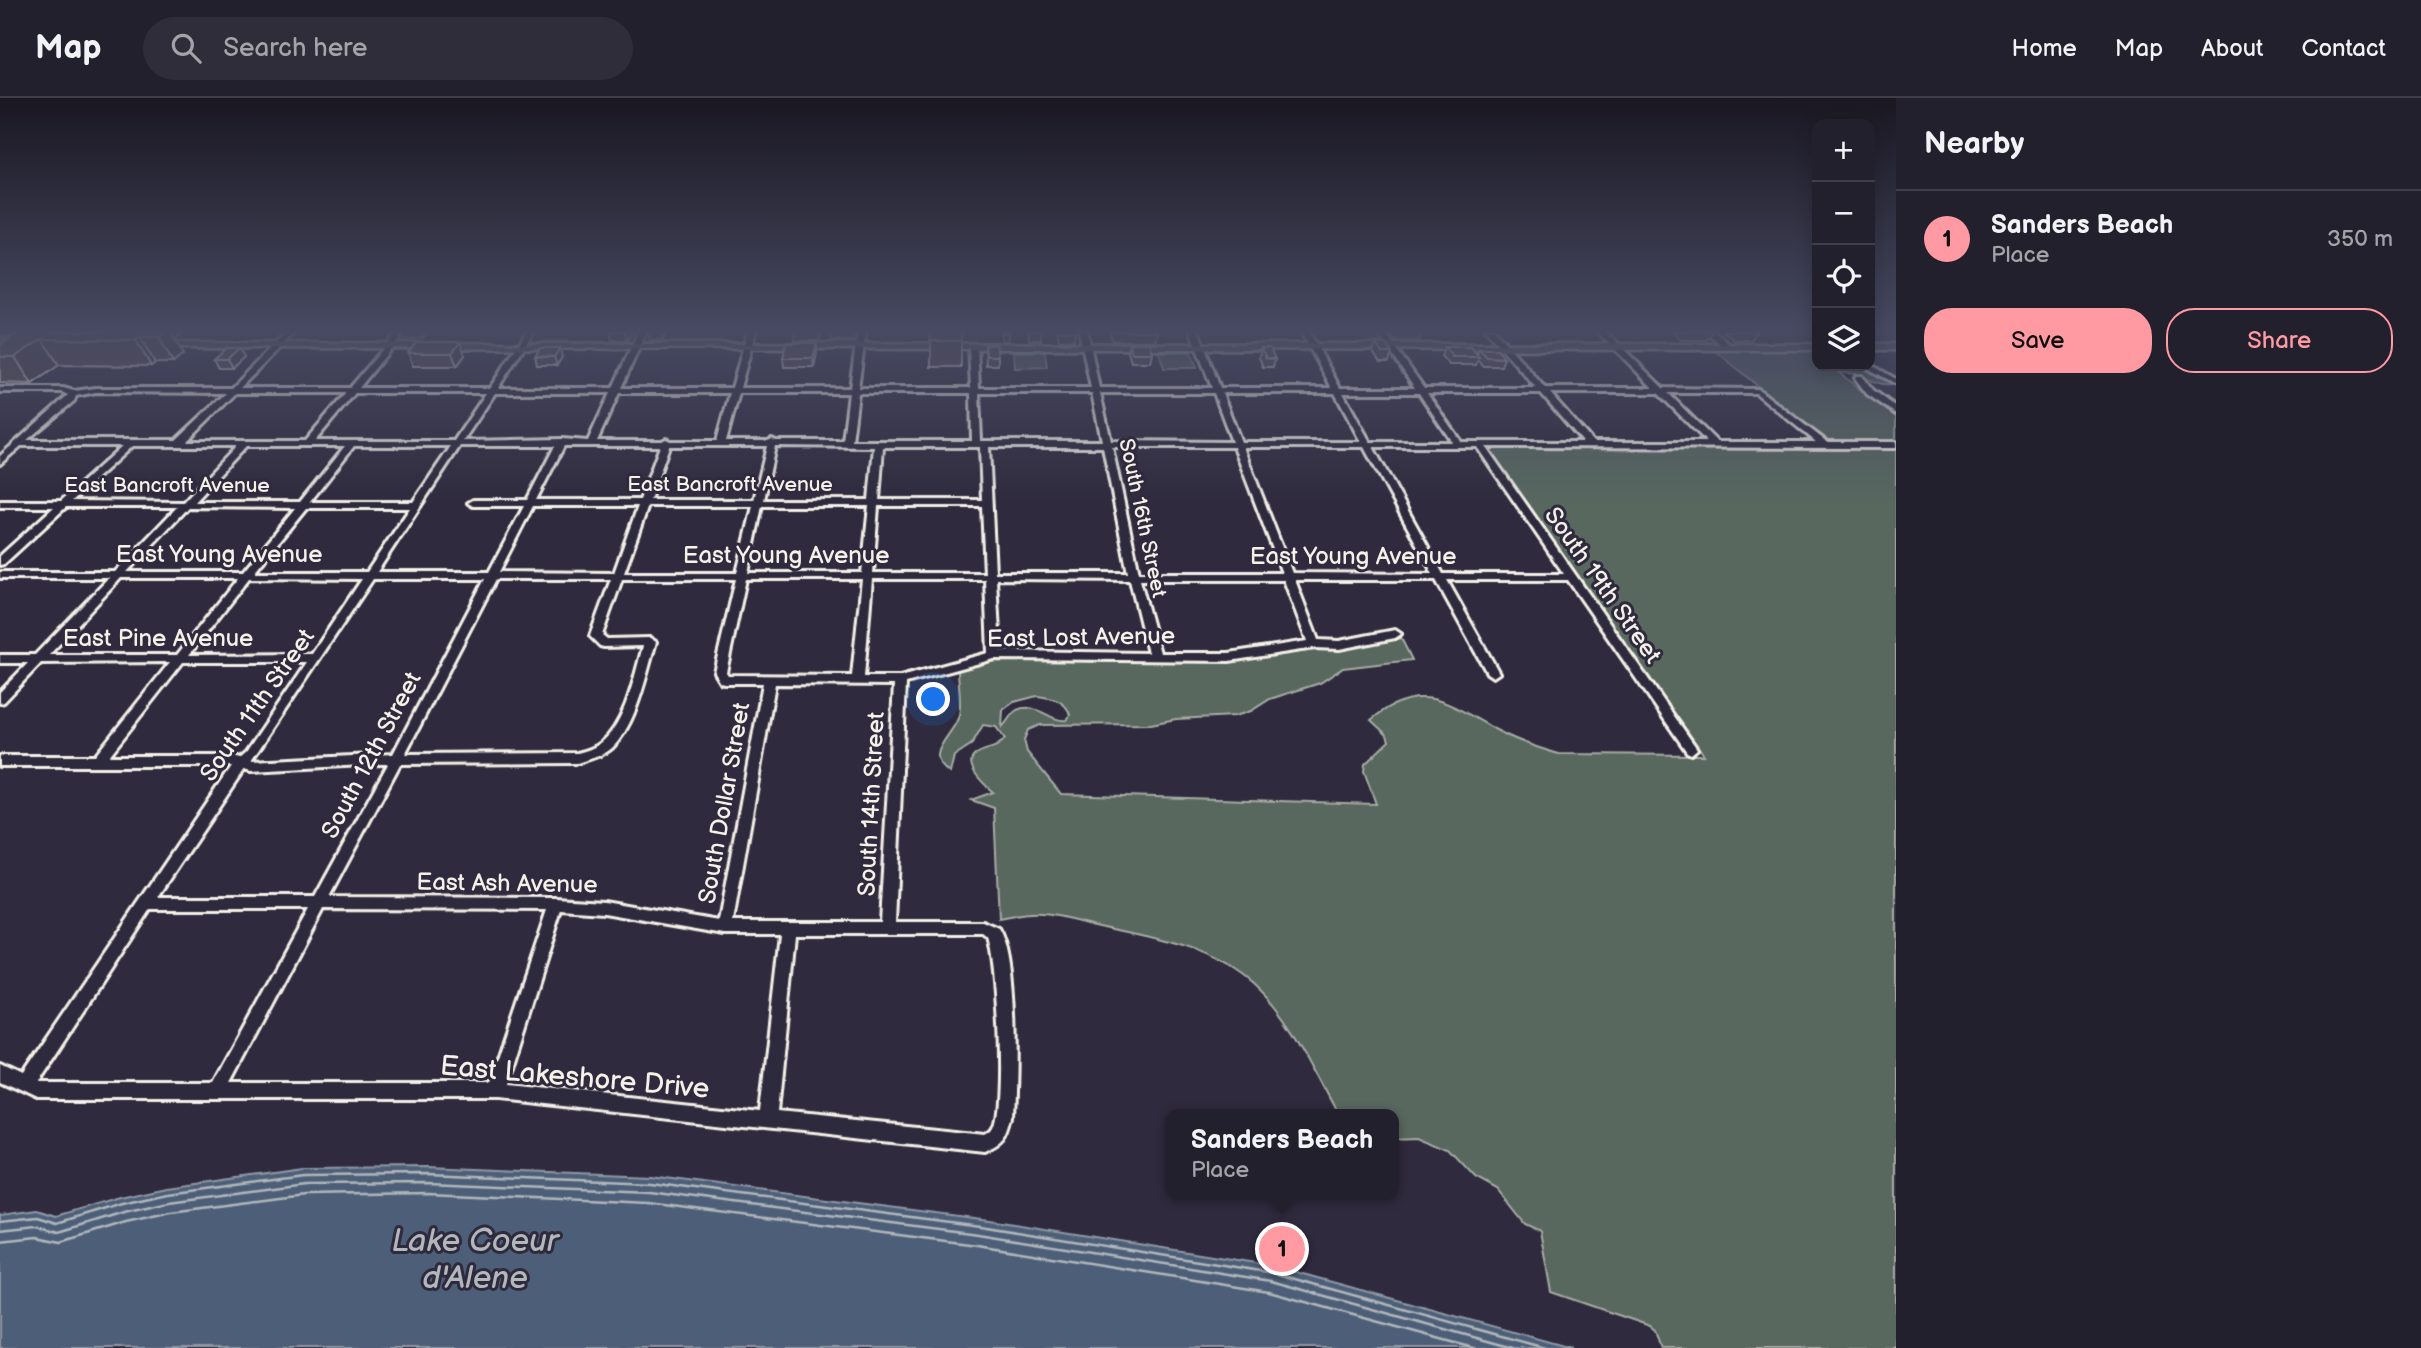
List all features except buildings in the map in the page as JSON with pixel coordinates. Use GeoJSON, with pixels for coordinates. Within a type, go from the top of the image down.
{"type":"FeatureCollection","features":[{"type":"Feature","properties":{"kind":"street"},"geometry":{"type":"LineString","coordinates":[[179,443],[232,388]]}},
{"type":"Feature","properties":{"kind":"street","name":"South 11th Street"},"geometry":{"type":"LineString","coordinates":[[24,1086],[146,903],[372,575],[494,388]]}},
{"type":"Feature","properties":{"kind":"street"},"geometry":{"type":"LineString","coordinates":[[1335,388],[1493,674]]}},
{"type":"Feature","properties":{"kind":"street"},"geometry":{"type":"LineString","coordinates":[[1419,388],[1458,444]]}},
{"type":"Feature","properties":{"kind":"street"},"geometry":{"type":"LineString","coordinates":[[1540,388],[1590,444]]}},
{"type":"Feature","properties":{"kind":"street"},"geometry":{"type":"LineString","coordinates":[[1658,388],[1715,445]]}},
{"type":"Feature","properties":{"kind":"street"},"geometry":{"type":"LineString","coordinates":[[1867,388],[1896,411]]}},
{"type":"Feature","properties":{"kind":"street"},"geometry":{"type":"LineString","coordinates":[[0,390],[63,390],[73,394],[93,390],[1758,391],[1825,445]]}},
{"type":"Feature","properties":{"kind":"street"},"geometry":{"type":"LineString","coordinates":[[308,443],[351,390]]}},
{"type":"Feature","properties":{"kind":"street"},"geometry":{"type":"LineString","coordinates":[[848,443],[855,390]]}},
{"type":"Feature","properties":{"kind":"street"},"geometry":{"type":"LineString","coordinates":[[592,442],[614,391]]}},
{"type":"Feature","properties":{"kind":"street"},"geometry":{"type":"LineString","coordinates":[[721,442],[736,391]]}},
{"type":"Feature","properties":{"kind":"street"},"geometry":{"type":"LineString","coordinates":[[975,391],[987,503],[994,655]]}},
{"type":"Feature","properties":{"kind":"street","name":"South 16th Street"},"geometry":{"type":"LineString","coordinates":[[1096,391],[1135,576],[1155,656]]}},
{"type":"Feature","properties":{"kind":"street"},"geometry":{"type":"LineString","coordinates":[[1217,391],[1314,644]]}},
{"type":"Feature","properties":{"kind":"street"},"geometry":{"type":"LineString","coordinates":[[0,461],[71,399],[73,394]]}},
{"type":"Feature","properties":{"kind":"street","name":"South 12th Street"},"geometry":{"type":"LineString","coordinates":[[219,1089],[397,758],[562,442]]}},
{"type":"Feature","properties":{"kind":"street"},"geometry":{"type":"LineString","coordinates":[[0,761],[232,761],[251,766],[397,758],[577,758],[601,750],[611,742],[621,726],[650,642],[604,643],[596,636],[666,442]]}},
{"type":"Feature","properties":{"kind":"street","name":"South Dollar Street"},"geometry":{"type":"LineString","coordinates":[[725,928],[770,680],[724,679],[720,673],[772,442]]}},
{"type":"Feature","properties":{"kind":"street"},"geometry":{"type":"LineString","coordinates":[[20,443],[1896,445]]}},
{"type":"Feature","properties":{"kind":"street"},"geometry":{"type":"LineString","coordinates":[[0,562],[130,443]]}},
{"type":"Feature","properties":{"kind":"street"},"geometry":{"type":"LineString","coordinates":[[0,699],[244,443]]}},
{"type":"Feature","properties":{"kind":"street"},"geometry":{"type":"LineString","coordinates":[[97,761],[352,443]]}},
{"type":"Feature","properties":{"kind":"street","name":"South 14th Street"},"geometry":{"type":"LineString","coordinates":[[858,680],[879,443]]}},
{"type":"Feature","properties":{"kind":"street","name":"South 19th Street"},"geometry":{"type":"LineString","coordinates":[[1479,444],[1691,749]]}},
{"type":"Feature","properties":{"kind":"street","name":"East Bancroft Avenue"},"geometry":{"type":"LineString","coordinates":[[473,503],[987,503]]}},
{"type":"Feature","properties":{"kind":"street","name":"East Bancroft Avenue"},"geometry":{"type":"LineString","coordinates":[[0,504],[418,505]]}},
{"type":"Feature","properties":{"kind":"street","name":"East Young Avenue"},"geometry":{"type":"LineString","coordinates":[[0,575],[1573,577]]}},
{"type":"Feature","properties":{"kind":"street","name":"East Lost Avenue"},"geometry":{"type":"LineString","coordinates":[[770,680],[900,681],[994,655],[1229,657],[1314,644],[1339,645],[1395,634]]}},
{"type":"Feature","properties":{"kind":"street","name":"East Pine Avenue"},"geometry":{"type":"LineString","coordinates":[[0,659],[316,658]]}},
{"type":"Feature","properties":{"kind":"street","name":"South 14th Street"},"geometry":{"type":"LineString","coordinates":[[887,929],[900,681]]}},
{"type":"Feature","properties":{"kind":"street","name":"East Ash Avenue"},"geometry":{"type":"LineString","coordinates":[[146,903],[556,904],[604,907],[701,926],[725,928],[991,930],[996,937],[1000,956],[1007,1048],[1002,1128],[995,1140]]}},
{"type":"Feature","properties":{"kind":"street"},"geometry":{"type":"LineString","coordinates":[[495,1091],[556,904]]}},
{"type":"Feature","properties":{"kind":"street"},"geometry":{"type":"LineString","coordinates":[[768,1119],[788,929]]}},
{"type":"Feature","properties":{"kind":"street","name":"East Lakeshore Drive"},"geometry":{"type":"LineString","coordinates":[[0,1074],[36,1091],[495,1091],[985,1143],[995,1140]]}},
{"type":"Feature","properties":{"kind":"green space"},"geometry":{"type":"Polygon","coordinates":[[[1760,388],[1859,388],[1896,417],[1896,441],[1822,440],[1760,388]]]}},
{"type":"Feature","properties":{"kind":"green space"},"geometry":{"type":"Polygon","coordinates":[[[1487,448],[1896,448],[1896,1348],[1661,1348],[1655,1330],[1650,1326],[1551,1292],[1540,1231],[1525,1224],[1498,1190],[1476,1178],[1450,1150],[1419,1137],[1399,1138],[1399,1109],[1335,1109],[1291,1028],[1267,997],[1238,971],[1181,945],[1063,917],[1030,914],[999,919],[994,808],[971,800],[993,792],[976,775],[971,764],[975,755],[1005,739],[996,727],[983,725],[972,744],[954,756],[950,773],[938,759],[942,744],[959,715],[958,669],[1006,659],[1230,662],[1401,638],[1412,660],[1343,668],[1320,683],[1270,699],[1251,711],[1235,716],[1176,719],[1151,724],[1040,725],[1028,730],[1024,740],[1027,752],[1061,794],[1376,804],[1364,771],[1365,764],[1389,741],[1387,735],[1371,720],[1389,707],[1405,700],[1420,698],[1449,705],[1513,738],[1559,754],[1704,755],[1487,448]],[[1037,696],[1014,702],[1003,710],[1002,727],[1017,710],[1024,708],[1067,720],[1070,715],[1068,710],[1057,701],[1037,696]]]}},
{"type":"Feature","properties":{"kind":"water","name":"Lake Coeur d'Alene"},"geometry":{"type":"Polygon","coordinates":[[[428,1167],[650,1176],[989,1220],[1274,1266],[1571,1348],[0,1348],[0,1215],[37,1210],[56,1216],[120,1197],[167,1187],[302,1168],[428,1167]]]}},
{"type":"Feature","properties":{"kind":"place","name":"Sanders Beach"},"geometry":{"type":"Point","coordinates":[1282,1249]}}]}
